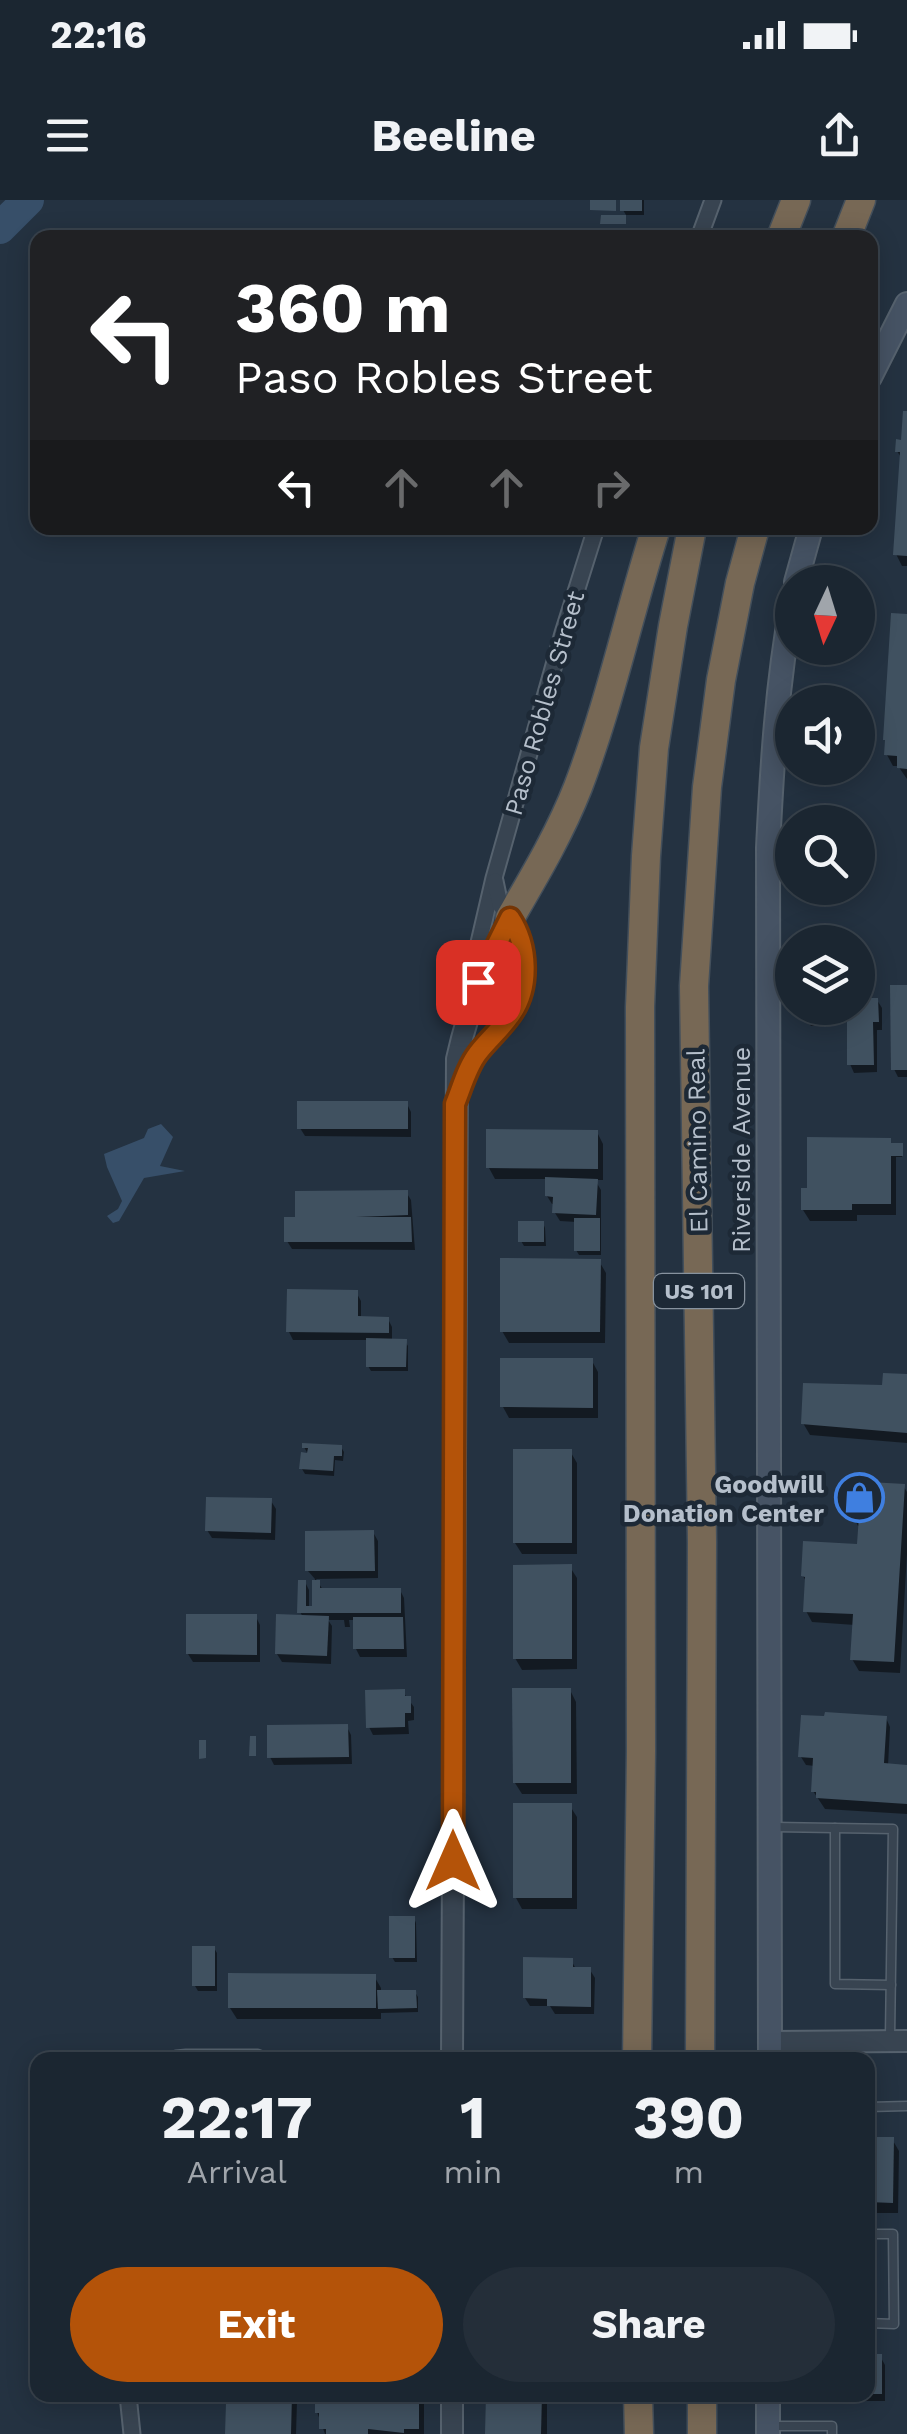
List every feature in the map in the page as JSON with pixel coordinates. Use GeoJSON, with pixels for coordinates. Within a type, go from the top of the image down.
{"type":"FeatureCollection","features":[{"type":"Feature","properties":{"kind":"highway"},"geometry":{"type":"LineString","coordinates":[[784,230],[796,200]]}},
{"type":"Feature","properties":{"kind":"highway"},"geometry":{"type":"LineString","coordinates":[[510,918],[554,839],[593,745],[654,535]]}},
{"type":"Feature","properties":{"kind":"highway","name":"US 101"},"geometry":{"type":"LineString","coordinates":[[637,2052],[641,1752],[640,1007],[654,748],[691,535]]}},
{"type":"Feature","properties":{"kind":"highway","name":"El Camino Real"},"geometry":{"type":"LineString","coordinates":[[700,2052],[702,1542],[694,986],[707,787],[721,680],[753,535]]}},
{"type":"Feature","properties":{"kind":"highway"},"geometry":{"type":"LineString","coordinates":[[638,2402],[639,2434]]}},
{"type":"Feature","properties":{"kind":"highway"},"geometry":{"type":"LineString","coordinates":[[702,2402],[702,2434]]}},
{"type":"Feature","properties":{"kind":"main road"},"geometry":{"type":"LineString","coordinates":[[878,361],[907,304]]}},
{"type":"Feature","properties":{"kind":"main road"},"geometry":{"type":"LineString","coordinates":[[801,565],[809,535]]}},
{"type":"Feature","properties":{"kind":"main road","name":"Riverside Avenue"},"geometry":{"type":"LineString","coordinates":[[770,2051],[768,848],[782,665]]}},
{"type":"Feature","properties":{"kind":"main road"},"geometry":{"type":"LineString","coordinates":[[768,2402],[768,2430]]}},
{"type":"Feature","properties":{"kind":"street"},"geometry":{"type":"LineString","coordinates":[[702,230],[713,200]]}},
{"type":"Feature","properties":{"kind":"street","name":"Paso Robles Street"},"geometry":{"type":"LineString","coordinates":[[466,1017],[470,977],[494,878],[562,633],[594,535]]}},
{"type":"Feature","properties":{"kind":"street","name":"Paso Robles Street"},"geometry":{"type":"LineString","coordinates":[[455,1104],[476,1056],[510,1018],[518,1003],[525,965],[520,933],[500,905],[494,878]]}},
{"type":"Feature","properties":{"kind":"street","name":"Paso Robles Street"},"geometry":{"type":"LineString","coordinates":[[452,2052],[457,1060],[478,982],[510,918]]}},
{"type":"Feature","properties":{"kind":"street"},"geometry":{"type":"LineString","coordinates":[[770,2051],[898,2042]]}},
{"type":"Feature","properties":{"kind":"street"},"geometry":{"type":"LineString","coordinates":[[129,2402],[132,2434]]}},
{"type":"Feature","properties":{"kind":"street"},"geometry":{"type":"LineString","coordinates":[[452,2402],[452,2434]]}},
{"type":"Feature","properties":{"kind":"lane"},"geometry":{"type":"LineString","coordinates":[[770,1826],[892,1829],[891,1985],[898,2042]]}},
{"type":"Feature","properties":{"kind":"lane"},"geometry":{"type":"LineString","coordinates":[[834,1828],[835,1984],[891,1985]]}},
{"type":"Feature","properties":{"kind":"lane"},"geometry":{"type":"LineString","coordinates":[[875,2107],[907,2106]]}},
{"type":"Feature","properties":{"kind":"lane"},"geometry":{"type":"LineString","coordinates":[[875,2234],[893,2234],[894,2324],[875,2323]]}},
{"type":"Feature","properties":{"kind":"lane"},"geometry":{"type":"LineString","coordinates":[[768,2430],[832,2426],[832,2434]]}},
{"type":"Feature","properties":{"kind":"water"},"geometry":{"type":"Polygon","coordinates":[[[161,1124],[173,1137],[160,1166],[185,1171],[144,1178],[119,1221],[113,1223],[107,1216],[122,1201],[104,1154],[144,1138],[148,1129],[161,1124]]]}},
{"type":"Feature","properties":{"kind":"building"},"geometry":{"type":"Polygon","coordinates":[[[590,200],[616,200],[616,211],[590,210],[590,200]]]}},
{"type":"Feature","properties":{"kind":"building"},"geometry":{"type":"Polygon","coordinates":[[[620,200],[642,200],[642,211],[620,211],[620,200]]]}},
{"type":"Feature","properties":{"kind":"building"},"geometry":{"type":"Polygon","coordinates":[[[601,215],[626,215],[626,224],[600,224],[601,215]]]}},
{"type":"Feature","properties":{"kind":"building"},"geometry":{"type":"Polygon","coordinates":[[[903,411],[907,411],[907,556],[893,555],[900,452],[895,452],[896,439],[901,440],[903,411]]]}},
{"type":"Feature","properties":{"kind":"building"},"geometry":{"type":"Polygon","coordinates":[[[891,613],[907,614],[907,769],[897,768],[897,756],[884,755],[891,613]]]}},
{"type":"Feature","properties":{"kind":"building"},"geometry":{"type":"Polygon","coordinates":[[[890,985],[907,985],[907,1070],[891,1070],[890,985]]]}},
{"type":"Feature","properties":{"kind":"building"},"geometry":{"type":"Polygon","coordinates":[[[875,998],[878,998],[879,1022],[875,1022],[875,998]]]}},
{"type":"Feature","properties":{"kind":"building"},"geometry":{"type":"Polygon","coordinates":[[[847,1025],[873,1025],[874,1065],[847,1065],[847,1025]]]}},
{"type":"Feature","properties":{"kind":"building"},"geometry":{"type":"Polygon","coordinates":[[[297,1101],[408,1101],[408,1129],[297,1129],[297,1101]]]}},
{"type":"Feature","properties":{"kind":"building"},"geometry":{"type":"Polygon","coordinates":[[[486,1129],[598,1130],[598,1169],[486,1168],[486,1129]]]}},
{"type":"Feature","properties":{"kind":"building"},"geometry":{"type":"Polygon","coordinates":[[[807,1137],[891,1138],[891,1143],[903,1143],[903,1156],[891,1156],[891,1204],[852,1204],[852,1210],[801,1210],[801,1188],[807,1188],[807,1137]]]}},
{"type":"Feature","properties":{"kind":"building"},"geometry":{"type":"Polygon","coordinates":[[[545,1177],[598,1179],[596,1215],[552,1213],[553,1197],[545,1196],[545,1177]]]}},
{"type":"Feature","properties":{"kind":"building"},"geometry":{"type":"Polygon","coordinates":[[[408,1190],[408,1215],[356,1217],[411,1217],[412,1242],[284,1242],[284,1217],[295,1217],[295,1191],[408,1190]]]}},
{"type":"Feature","properties":{"kind":"building"},"geometry":{"type":"Polygon","coordinates":[[[574,1218],[600,1218],[600,1251],[574,1251],[574,1218]]]}},
{"type":"Feature","properties":{"kind":"building"},"geometry":{"type":"Polygon","coordinates":[[[518,1221],[544,1221],[544,1242],[518,1242],[518,1221]]]}},
{"type":"Feature","properties":{"kind":"building"},"geometry":{"type":"Polygon","coordinates":[[[500,1258],[601,1259],[600,1332],[500,1332],[500,1258]]]}},
{"type":"Feature","properties":{"kind":"building"},"geometry":{"type":"Polygon","coordinates":[[[287,1289],[358,1290],[358,1316],[389,1317],[389,1333],[286,1332],[287,1289]]]}},
{"type":"Feature","properties":{"kind":"building"},"geometry":{"type":"Polygon","coordinates":[[[366,1338],[407,1339],[406,1367],[366,1367],[366,1338]]]}},
{"type":"Feature","properties":{"kind":"building"},"geometry":{"type":"Polygon","coordinates":[[[500,1358],[593,1358],[593,1408],[500,1407],[500,1358]]]}},
{"type":"Feature","properties":{"kind":"building"},"geometry":{"type":"Polygon","coordinates":[[[883,1373],[907,1374],[907,1433],[801,1424],[803,1383],[882,1385],[883,1373]]]}},
{"type":"Feature","properties":{"kind":"building"},"geometry":{"type":"Polygon","coordinates":[[[302,1443],[342,1445],[342,1456],[334,1456],[333,1471],[299,1469],[301,1452],[307,1453],[308,1448],[302,1448],[302,1443]]]}},
{"type":"Feature","properties":{"kind":"building"},"geometry":{"type":"Polygon","coordinates":[[[513,1449],[572,1449],[572,1543],[513,1543],[513,1449]]]}},
{"type":"Feature","properties":{"kind":"building"},"geometry":{"type":"Polygon","coordinates":[[[851,1481],[905,1484],[894,1662],[850,1660],[853,1614],[803,1612],[803,1541],[857,1544],[859,1516],[849,1515],[851,1481]]]}},
{"type":"Feature","properties":{"kind":"building"},"geometry":{"type":"Polygon","coordinates":[[[206,1497],[272,1498],[271,1533],[205,1531],[206,1497]]]}},
{"type":"Feature","properties":{"kind":"building"},"geometry":{"type":"Polygon","coordinates":[[[374,1530],[375,1571],[305,1571],[305,1531],[374,1530]]]}},
{"type":"Feature","properties":{"kind":"building"},"geometry":{"type":"Polygon","coordinates":[[[572,1564],[572,1659],[513,1659],[513,1565],[572,1564]]]}},
{"type":"Feature","properties":{"kind":"building"},"geometry":{"type":"Polygon","coordinates":[[[298,1580],[306,1580],[306,1606],[312,1606],[312,1580],[320,1580],[320,1588],[401,1588],[401,1613],[297,1613],[298,1580]]]}},
{"type":"Feature","properties":{"kind":"building"},"geometry":{"type":"Polygon","coordinates":[[[186,1614],[257,1614],[257,1655],[186,1654],[186,1614]]]}},
{"type":"Feature","properties":{"kind":"building"},"geometry":{"type":"Polygon","coordinates":[[[276,1614],[329,1616],[327,1656],[275,1654],[276,1614]]]}},
{"type":"Feature","properties":{"kind":"building"},"geometry":{"type":"Polygon","coordinates":[[[353,1617],[403,1617],[404,1649],[353,1649],[353,1617]]]}},
{"type":"Feature","properties":{"kind":"building"},"geometry":{"type":"Polygon","coordinates":[[[512,1688],[571,1688],[571,1783],[513,1783],[512,1688]]]}},
{"type":"Feature","properties":{"kind":"building"},"geometry":{"type":"Polygon","coordinates":[[[405,1689],[405,1696],[411,1696],[411,1713],[405,1713],[405,1727],[366,1728],[365,1690],[405,1689]]]}},
{"type":"Feature","properties":{"kind":"building"},"geometry":{"type":"Polygon","coordinates":[[[825,1712],[887,1716],[884,1763],[907,1765],[907,1804],[816,1798],[816,1792],[811,1792],[813,1758],[798,1757],[801,1715],[824,1716],[825,1712]]]}},
{"type":"Feature","properties":{"kind":"building"},"geometry":{"type":"Polygon","coordinates":[[[348,1724],[349,1757],[267,1758],[267,1725],[348,1724]]]}},
{"type":"Feature","properties":{"kind":"building"},"geometry":{"type":"Polygon","coordinates":[[[250,1736],[256,1736],[256,1756],[249,1756],[250,1736]]]}},
{"type":"Feature","properties":{"kind":"building"},"geometry":{"type":"Polygon","coordinates":[[[199,1740],[206,1740],[206,1758],[199,1759],[199,1740]]]}},
{"type":"Feature","properties":{"kind":"building"},"geometry":{"type":"Polygon","coordinates":[[[513,1803],[572,1803],[572,1898],[513,1898],[513,1803]]]}},
{"type":"Feature","properties":{"kind":"building"},"geometry":{"type":"Polygon","coordinates":[[[389,1916],[415,1916],[415,1958],[389,1958],[389,1916]]]}},
{"type":"Feature","properties":{"kind":"building"},"geometry":{"type":"Polygon","coordinates":[[[192,1946],[215,1946],[215,1986],[192,1986],[192,1946]]]}},
{"type":"Feature","properties":{"kind":"building"},"geometry":{"type":"Polygon","coordinates":[[[523,1957],[573,1958],[573,1967],[591,1967],[591,2007],[547,2006],[547,1999],[523,1998],[523,1957]]]}},
{"type":"Feature","properties":{"kind":"building"},"geometry":{"type":"Polygon","coordinates":[[[228,1973],[376,1974],[376,2008],[228,2008],[228,1973]]]}},
{"type":"Feature","properties":{"kind":"building"},"geometry":{"type":"Polygon","coordinates":[[[377,1990],[416,1990],[417,2008],[378,2009],[377,1990]]]}},
{"type":"Feature","properties":{"kind":"building"},"geometry":{"type":"Polygon","coordinates":[[[875,2137],[894,2137],[893,2203],[875,2202],[875,2137]]]}},
{"type":"Feature","properties":{"kind":"building"},"geometry":{"type":"Polygon","coordinates":[[[875,2354],[882,2354],[882,2394],[875,2394],[875,2354]]]}},
{"type":"Feature","properties":{"kind":"building"},"geometry":{"type":"Polygon","coordinates":[[[292,2402],[291,2434],[225,2434],[226,2403],[292,2402]]]}},
{"type":"Feature","properties":{"kind":"building"},"geometry":{"type":"Polygon","coordinates":[[[419,2402],[419,2429],[404,2429],[404,2433],[368,2429],[368,2434],[326,2434],[326,2429],[319,2429],[319,2413],[315,2413],[315,2403],[419,2402]]]}},
{"type":"Feature","properties":{"kind":"building"},"geometry":{"type":"Polygon","coordinates":[[[486,2402],[542,2402],[541,2434],[485,2434],[486,2402]]]}},
{"type":"Feature","properties":{"kind":"waterway"},"geometry":{"type":"LineString","coordinates":[[0,228],[28,200]]}},
{"type":"Feature","properties":{"kind":"place","name":"Goodwill Donation Center"},"geometry":{"type":"Point","coordinates":[859,1498]}},
{"type":"Feature","properties":{"kind":"route"},"geometry":{"type":"LineString","coordinates":[[453,1861],[455,1104],[476,1056],[510,1018],[518,1003],[525,965],[520,933],[510,918],[478,982]]}}]}
